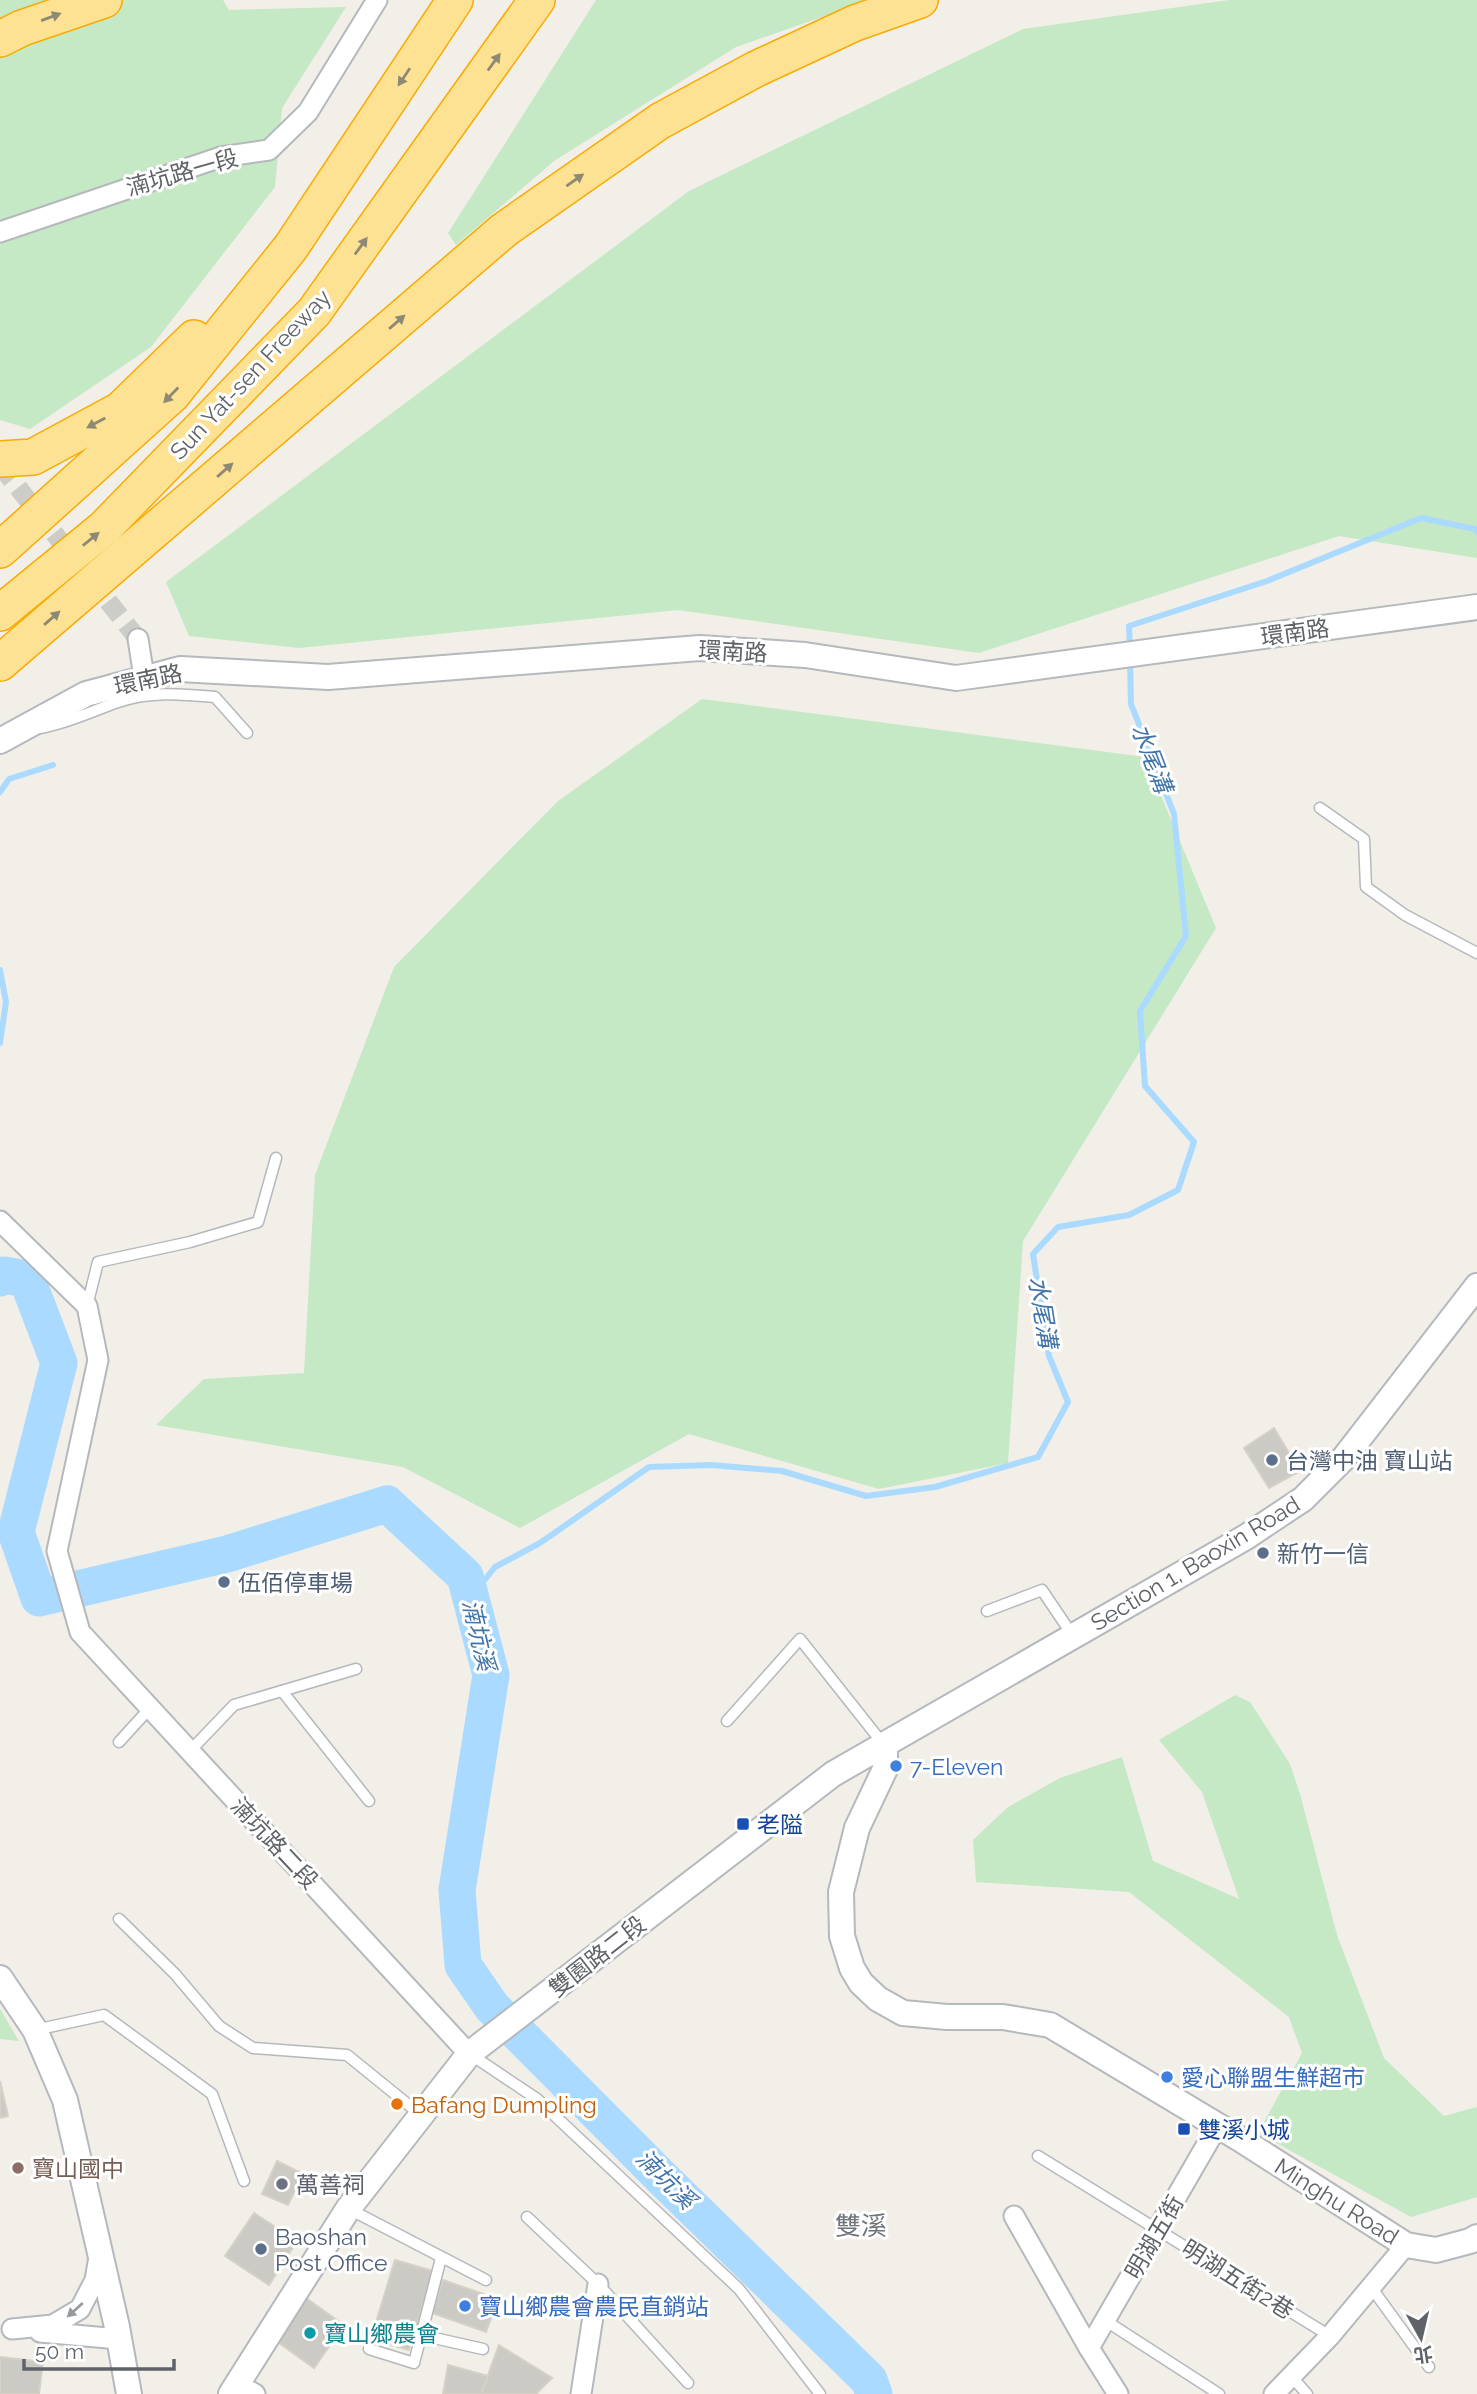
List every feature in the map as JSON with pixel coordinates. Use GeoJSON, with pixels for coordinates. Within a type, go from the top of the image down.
{"type":"FeatureCollection","features":[{"type":"Feature","properties":{"kind":"highway"},"geometry":{"type":"LineString","coordinates":[[0,39],[22,28],[104,0]]}},
{"type":"Feature","properties":{"kind":"highway","name":"Sun Yat-sen Freeway"},"geometry":{"type":"LineString","coordinates":[[0,550],[172,395],[291,247],[455,0]]}},
{"type":"Feature","properties":{"kind":"highway","name":"Sun Yat-sen Freeway"},"geometry":{"type":"LineString","coordinates":[[0,613],[104,528],[314,312],[537,0]]}},
{"type":"Feature","properties":{"kind":"highway"},"geometry":{"type":"LineString","coordinates":[[0,663],[504,230],[660,121],[756,69],[855,23],[920,0]]}},
{"type":"Feature","properties":{"kind":"highway"},"geometry":{"type":"LineString","coordinates":[[0,459],[33,457],[120,410],[291,247]]}},
{"type":"Feature","properties":{"kind":"street","name":"湳坑路一段"},"geometry":{"type":"LineString","coordinates":[[0,232],[221,157],[270,150],[308,112],[377,0]]}},
{"type":"Feature","properties":{"kind":"street","name":"環南路"},"geometry":{"type":"LineString","coordinates":[[10,736],[86,694],[180,669],[328,677],[701,648],[805,654],[956,678],[1477,607]]}},
{"type":"Feature","properties":{"kind":"street"},"geometry":{"type":"LineString","coordinates":[[138,639],[144,677]]}},
{"type":"Feature","properties":{"kind":"street"},"geometry":{"type":"LineString","coordinates":[[0,1221],[87,1306]]}},
{"type":"Feature","properties":{"kind":"street","name":"Section 1, Baoxin Road"},"geometry":{"type":"LineString","coordinates":[[884,1746],[1246,1537],[1303,1499],[1344,1458],[1477,1286]]}},
{"type":"Feature","properties":{"kind":"street","name":"湳坑路二段"},"geometry":{"type":"LineString","coordinates":[[87,1306],[98,1360],[57,1551],[80,1632],[469,2054]]}},
{"type":"Feature","properties":{"kind":"street","name":"雙園路二段"},"geometry":{"type":"LineString","coordinates":[[242,2391],[348,2209],[469,2054],[833,1774],[884,1746]]}},
{"type":"Feature","properties":{"kind":"street","name":"Minghu Road"},"geometry":{"type":"LineString","coordinates":[[884,1746],[885,1769],[857,1828],[841,1892],[842,1936],[852,1968],[861,1983],[878,1999],[903,2013],[947,2017],[1003,2017],[1050,2025],[1218,2125],[1406,2245],[1436,2250],[1477,2237]]}},
{"type":"Feature","properties":{"kind":"street"},"geometry":{"type":"LineString","coordinates":[[0,1978],[35,2030],[65,2100],[120,2339],[129,2394]]}},
{"type":"Feature","properties":{"kind":"street","name":"明湖五街"},"geometry":{"type":"LineString","coordinates":[[1089,2348],[1218,2125]]}},
{"type":"Feature","properties":{"kind":"street"},"geometry":{"type":"LineString","coordinates":[[1014,2216],[1118,2394]]}},
{"type":"Feature","properties":{"kind":"street"},"geometry":{"type":"LineString","coordinates":[[1274,2394],[1330,2336],[1406,2245]]}},
{"type":"Feature","properties":{"kind":"street"},"geometry":{"type":"LineString","coordinates":[[6,2329],[53,2325],[80,2309],[96,2280],[100,2249]]}},
{"type":"Feature","properties":{"kind":"street"},"geometry":{"type":"LineString","coordinates":[[581,2394],[598,2284]]}},
{"type":"Feature","properties":{"kind":"street"},"geometry":{"type":"LineString","coordinates":[[6,2329],[120,2339]]}},
{"type":"Feature","properties":{"kind":"lane"},"geometry":{"type":"LineString","coordinates":[[10,736],[60,725],[121,701],[169,692],[215,698],[247,733]]}},
{"type":"Feature","properties":{"kind":"lane"},"geometry":{"type":"LineString","coordinates":[[1321,808],[1364,839],[1366,887],[1405,915],[1477,953]]}},
{"type":"Feature","properties":{"kind":"lane"},"geometry":{"type":"LineString","coordinates":[[87,1306],[98,1262],[190,1242],[258,1222],[276,1158]]}},
{"type":"Feature","properties":{"kind":"lane"},"geometry":{"type":"LineString","coordinates":[[987,1611],[1042,1590],[1073,1637]]}},
{"type":"Feature","properties":{"kind":"lane"},"geometry":{"type":"LineString","coordinates":[[727,1721],[800,1639],[884,1746]]}},
{"type":"Feature","properties":{"kind":"lane"},"geometry":{"type":"LineString","coordinates":[[190,1751],[234,1705],[356,1669]]}},
{"type":"Feature","properties":{"kind":"lane"},"geometry":{"type":"LineString","coordinates":[[282,1690],[369,1801]]}},
{"type":"Feature","properties":{"kind":"lane"},"geometry":{"type":"LineString","coordinates":[[119,1742],[150,1708]]}},
{"type":"Feature","properties":{"kind":"lane"},"geometry":{"type":"LineString","coordinates":[[119,1919],[175,1974],[219,2026],[253,2048],[347,2054],[421,2115]]}},
{"type":"Feature","properties":{"kind":"lane"},"geometry":{"type":"LineString","coordinates":[[35,2030],[104,2015],[212,2094],[244,2181]]}},
{"type":"Feature","properties":{"kind":"lane"},"geometry":{"type":"LineString","coordinates":[[469,2054],[537,2099],[738,2290],[820,2394]]}},
{"type":"Feature","properties":{"kind":"lane","name":"明湖五街2巷"},"geometry":{"type":"LineString","coordinates":[[1038,2156],[1330,2336]]}},
{"type":"Feature","properties":{"kind":"lane"},"geometry":{"type":"LineString","coordinates":[[348,2209],[486,2280]]}},
{"type":"Feature","properties":{"kind":"lane"},"geometry":{"type":"LineString","coordinates":[[527,2217],[598,2284],[688,2383]]}},
{"type":"Feature","properties":{"kind":"lane"},"geometry":{"type":"LineString","coordinates":[[369,2349],[414,2363],[441,2258]]}},
{"type":"Feature","properties":{"kind":"lane"},"geometry":{"type":"LineString","coordinates":[[1371,2287],[1429,2367]]}},
{"type":"Feature","properties":{"kind":"lane"},"geometry":{"type":"LineString","coordinates":[[1105,2321],[1219,2394]]}},
{"type":"Feature","properties":{"kind":"lane"},"geometry":{"type":"LineString","coordinates":[[421,2335],[484,2349]]}},
{"type":"Feature","properties":{"kind":"lane"},"geometry":{"type":"LineString","coordinates":[[1292,2377],[1307,2394]]}},
{"type":"Feature","properties":{"kind":"green space"},"geometry":{"type":"Polygon","coordinates":[[[0,0],[223,0],[229,10],[346,7],[282,108],[275,187],[151,347],[30,429],[0,420],[0,0]]]}},
{"type":"Feature","properties":{"kind":"green space"},"geometry":{"type":"Polygon","coordinates":[[[596,0],[871,0],[736,47],[554,161],[456,245],[448,233],[596,0]]]}},
{"type":"Feature","properties":{"kind":"green space"},"geometry":{"type":"Polygon","coordinates":[[[1229,0],[1477,0],[1477,558],[1339,536],[979,653],[678,610],[299,648],[189,636],[166,582],[689,191],[1023,29],[1229,0]]]}},
{"type":"Feature","properties":{"kind":"green space"},"geometry":{"type":"Polygon","coordinates":[[[702,699],[1145,757],[1216,928],[1023,1241],[1008,1463],[879,1489],[689,1434],[520,1528],[403,1467],[156,1425],[204,1379],[304,1373],[315,1175],[394,967],[558,801],[702,699]]]}},
{"type":"Feature","properties":{"kind":"green space"},"geometry":{"type":"Polygon","coordinates":[[[1235,1695],[1250,1702],[1290,1764],[1337,1935],[1384,2058],[1444,2116],[1477,2107],[1477,2197],[1411,2217],[1258,2133],[1302,2053],[1289,2017],[1129,1892],[976,1882],[973,1840],[1008,1807],[1060,1778],[1122,1757],[1153,1861],[1239,1899],[1202,1792],[1159,1740],[1235,1695]]]}},
{"type":"Feature","properties":{"kind":"green space"},"geometry":{"type":"Polygon","coordinates":[[[0,2009],[19,2041],[0,2039],[0,2009]]]}},
{"type":"Feature","properties":{"kind":"building","name":"台灣中油 寶山站"},"geometry":{"type":"Polygon","coordinates":[[[1274,1428],[1300,1471],[1269,1488],[1244,1448],[1274,1428]]]}},
{"type":"Feature","properties":{"kind":"building"},"geometry":{"type":"Polygon","coordinates":[[[0,2081],[8,2116],[0,2118],[0,2081]]]}},
{"type":"Feature","properties":{"kind":"building","name":"萬善祠"},"geometry":{"type":"Polygon","coordinates":[[[277,2161],[303,2174],[288,2205],[262,2194],[277,2161]]]}},
{"type":"Feature","properties":{"kind":"building","name":"Baoshan Post Office"},"geometry":{"type":"Polygon","coordinates":[[[254,2213],[297,2241],[269,2285],[225,2256],[254,2213]]]}},
{"type":"Feature","properties":{"kind":"building"},"geometry":{"type":"Polygon","coordinates":[[[395,2260],[433,2271],[409,2350],[371,2339],[395,2260]]]}},
{"type":"Feature","properties":{"kind":"building","name":"寶山鄉農會農民直銷站"},"geometry":{"type":"Polygon","coordinates":[[[443,2280],[498,2299],[486,2332],[432,2313],[443,2280]]]}},
{"type":"Feature","properties":{"kind":"building","name":"寶山鄉農會"},"geometry":{"type":"Polygon","coordinates":[[[306,2298],[344,2325],[314,2368],[275,2340],[306,2298]]]}},
{"type":"Feature","properties":{"kind":"building"},"geometry":{"type":"Polygon","coordinates":[[[499,2345],[552,2378],[536,2394],[481,2394],[499,2345]]]}},
{"type":"Feature","properties":{"kind":"building"},"geometry":{"type":"Polygon","coordinates":[[[0,2357],[43,2362],[39,2394],[0,2394],[0,2357]]]}},
{"type":"Feature","properties":{"kind":"building"},"geometry":{"type":"Polygon","coordinates":[[[448,2365],[488,2376],[481,2394],[443,2394],[448,2365]]]}},
{"type":"Feature","properties":{"kind":"waterway","name":"水尾溝"},"geometry":{"type":"LineString","coordinates":[[1130,650],[1129,626],[1267,581],[1421,518],[1475,529],[1477,532]]}},
{"type":"Feature","properties":{"kind":"waterway","name":"水尾溝"},"geometry":{"type":"LineString","coordinates":[[471,1597],[495,1567],[540,1543],[649,1467],[711,1465],[782,1471],[866,1496],[935,1487],[1038,1457],[1068,1402],[1049,1356],[1033,1254],[1058,1227],[1129,1215],[1178,1190],[1194,1142],[1145,1086],[1140,1011],[1186,936],[1174,814],[1131,704],[1130,661]]}},
{"type":"Feature","properties":{"kind":"waterway"},"geometry":{"type":"LineString","coordinates":[[0,792],[9,779],[53,765]]}},
{"type":"Feature","properties":{"kind":"waterway"},"geometry":{"type":"LineString","coordinates":[[0,970],[6,1002],[0,1043]]}},
{"type":"Feature","properties":{"kind":"waterway"},"geometry":{"type":"LineString","coordinates":[[0,1267],[4,1275]]}},
{"type":"Feature","properties":{"kind":"waterway","name":"湳坑溪"},"geometry":{"type":"LineString","coordinates":[[0,1278],[4,1275],[27,1279],[59,1363],[16,1532],[39,1598],[227,1554],[387,1504],[465,1576],[491,1675],[457,1890],[463,1965],[492,2007],[869,2380],[874,2394]]}},
{"type":"Feature","properties":{"kind":"tunnel"},"geometry":{"type":"LineString","coordinates":[[0,465],[138,639]]}},
{"type":"Feature","properties":{"kind":"place","name":"台灣中油 寶山站"},"geometry":{"type":"Point","coordinates":[1272,1460]}},
{"type":"Feature","properties":{"kind":"place","name":"新竹一信"},"geometry":{"type":"Point","coordinates":[1263,1553]}},
{"type":"Feature","properties":{"kind":"place","name":"伍佰停車場"},"geometry":{"type":"Point","coordinates":[224,1582]}},
{"type":"Feature","properties":{"kind":"place","name":"7-Eleven"},"geometry":{"type":"Point","coordinates":[896,1766]}},
{"type":"Feature","properties":{"kind":"place","name":"老隘"},"geometry":{"type":"Point","coordinates":[743,1824]}},
{"type":"Feature","properties":{"kind":"place","name":"愛心聯盟生鮮超市"},"geometry":{"type":"Point","coordinates":[1167,2077]}},
{"type":"Feature","properties":{"kind":"place","name":"Bafang Dumpling"},"geometry":{"type":"Point","coordinates":[397,2104]}},
{"type":"Feature","properties":{"kind":"place","name":"雙溪小城"},"geometry":{"type":"Point","coordinates":[1184,2129]}},
{"type":"Feature","properties":{"kind":"place","name":"寶山國中"},"geometry":{"type":"Point","coordinates":[18,2168]}},
{"type":"Feature","properties":{"kind":"place","name":"萬善祠"},"geometry":{"type":"Point","coordinates":[282,2184]}},
{"type":"Feature","properties":{"kind":"place","name":"Baoshan Post Office"},"geometry":{"type":"Point","coordinates":[261,2249]}},
{"type":"Feature","properties":{"kind":"place","name":"寶山鄉農會農民直銷站"},"geometry":{"type":"Point","coordinates":[465,2306]}},
{"type":"Feature","properties":{"kind":"place","name":"寶山鄉農會"},"geometry":{"type":"Point","coordinates":[310,2333]}},
{"type":"Feature","properties":{"kind":"district","name":"雙溪"},"geometry":{"type":"Point","coordinates":[861,2226]}}]}
